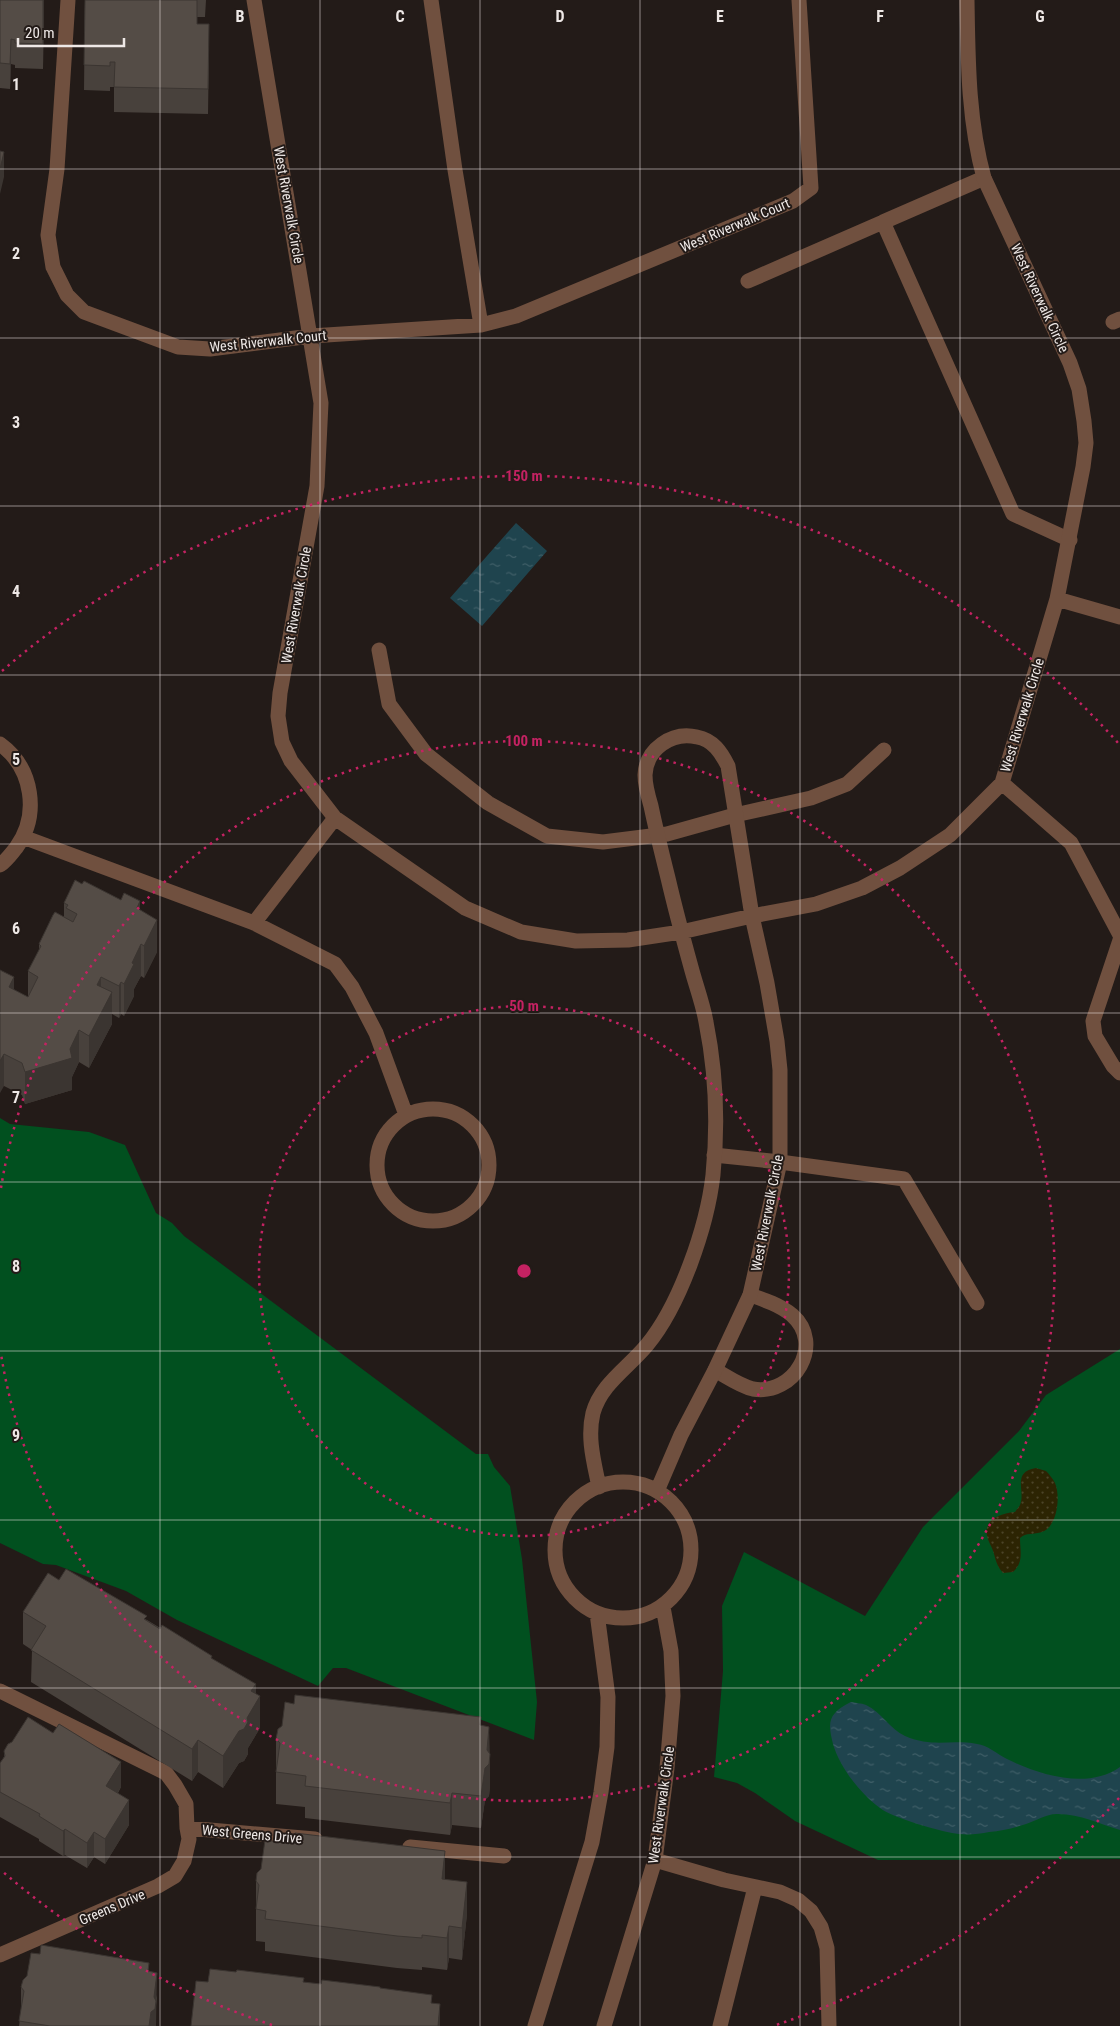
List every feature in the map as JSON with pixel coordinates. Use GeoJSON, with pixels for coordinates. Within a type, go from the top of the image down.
{"type":"FeatureCollection","features":[{"type":"Feature","properties":{"kind":"street","name":"West Riverwalk Court"},"geometry":{"type":"LineString","coordinates":[[68,0],[57,169],[48,236],[53,267],[67,295],[84,312],[178,347],[210,349],[312,336],[481,325],[516,316],[793,201],[811,188],[799,0]]}},
{"type":"Feature","properties":{"kind":"street","name":"West Riverwalk Circle"},"geometry":{"type":"LineString","coordinates":[[254,0],[312,336],[321,402],[318,486],[280,693],[278,716],[282,742],[291,761],[335,818],[466,908],[521,932],[576,941],[628,940],[681,932],[816,904],[862,888],[900,868],[950,835],[1002,783],[1057,599],[1070,540],[1086,443],[1079,389],[1070,363],[984,178],[973,128],[967,0]]}},
{"type":"Feature","properties":{"kind":"street"},"geometry":{"type":"LineString","coordinates":[[431,0],[455,170],[481,325]]}},
{"type":"Feature","properties":{"kind":"street"},"geometry":{"type":"LineString","coordinates":[[748,281],[984,178]]}},
{"type":"Feature","properties":{"kind":"street"},"geometry":{"type":"LineString","coordinates":[[883,222],[1013,514],[1070,540]]}},
{"type":"Feature","properties":{"kind":"street"},"geometry":{"type":"LineString","coordinates":[[1057,599],[1120,617]]}},
{"type":"Feature","properties":{"kind":"street"},"geometry":{"type":"LineString","coordinates":[[379,650],[388,704],[426,754],[488,803],[547,836],[603,842],[657,835],[811,798],[847,784],[884,750]]}},
{"type":"Feature","properties":{"kind":"street","name":"West Riverwalk Circle"},"geometry":{"type":"LineString","coordinates":[[598,1487],[590,1436],[594,1412],[604,1389],[648,1344],[677,1298],[702,1224],[713,1178],[717,1134],[714,1080],[706,1022],[657,835],[645,774],[648,761],[664,741],[677,736],[689,735],[702,738],[714,744],[728,766],[752,916],[767,983],[777,1041],[780,1070],[780,1162],[750,1296],[681,1435],[658,1491]]}},
{"type":"Feature","properties":{"kind":"street"},"geometry":{"type":"LineString","coordinates":[[0,744],[11,752],[27,778],[31,808],[23,837],[6,861],[0,865]]}},
{"type":"Feature","properties":{"kind":"street"},"geometry":{"type":"LineString","coordinates":[[1002,783],[1071,843],[1120,936]]}},
{"type":"Feature","properties":{"kind":"street"},"geometry":{"type":"LineString","coordinates":[[254,923],[335,818]]}},
{"type":"Feature","properties":{"kind":"street"},"geometry":{"type":"LineString","coordinates":[[23,837],[254,923],[335,964],[352,987],[376,1033],[406,1115]]}},
{"type":"Feature","properties":{"kind":"street"},"geometry":{"type":"LineString","coordinates":[[1120,940],[1093,1021],[1095,1036],[1114,1066],[1120,1072]]}},
{"type":"Feature","properties":{"kind":"street"},"geometry":{"type":"LineString","coordinates":[[424,1109],[443,1109],[461,1116],[475,1127],[485,1143],[490,1161],[488,1180],[480,1196],[468,1210],[451,1219],[433,1222],[414,1219],[398,1210],[386,1196],[378,1179],[376,1160],[381,1142],[391,1126],[406,1115],[424,1109]]}},
{"type":"Feature","properties":{"kind":"street"},"geometry":{"type":"LineString","coordinates":[[714,1156],[780,1162],[904,1179],[977,1303]]}},
{"type":"Feature","properties":{"kind":"street"},"geometry":{"type":"LineString","coordinates":[[714,1370],[750,1388],[763,1390],[786,1382],[796,1373],[802,1362],[805,1350],[804,1337],[800,1326],[792,1315],[773,1303],[750,1296]]}},
{"type":"Feature","properties":{"kind":"street"},"geometry":{"type":"LineString","coordinates":[[625,1482],[647,1486],[658,1491],[681,1514],[690,1535],[691,1558],[685,1579],[663,1607],[632,1618],[609,1617],[588,1609],[571,1595],[559,1576],[554,1554],[557,1532],[567,1511],[582,1495],[598,1487],[625,1482]]}},
{"type":"Feature","properties":{"kind":"street","name":"West Riverwalk Circle"},"geometry":{"type":"LineString","coordinates":[[604,2026],[655,1860],[668,1768],[673,1696],[671,1651],[663,1607]]}},
{"type":"Feature","properties":{"kind":"street"},"geometry":{"type":"LineString","coordinates":[[535,2026],[592,1842],[601,1792],[607,1747],[608,1697],[597,1613]]}},
{"type":"Feature","properties":{"kind":"street","name":"West Greens Drive"},"geometry":{"type":"LineString","coordinates":[[0,1691],[166,1773],[176,1785],[186,1804],[187,1828],[325,1840]]}},
{"type":"Feature","properties":{"kind":"street","name":"Greens Drive"},"geometry":{"type":"LineString","coordinates":[[0,1955],[158,1886],[175,1876],[184,1862],[189,1838],[187,1828]]}},
{"type":"Feature","properties":{"kind":"street"},"geometry":{"type":"LineString","coordinates":[[395,1846],[504,1856]]}},
{"type":"Feature","properties":{"kind":"street"},"geometry":{"type":"LineString","coordinates":[[655,1860],[780,1892],[798,1900],[811,1912],[821,1927],[826,1948],[829,2026]]}},
{"type":"Feature","properties":{"kind":"street"},"geometry":{"type":"LineString","coordinates":[[720,2026],[755,1887]]}},
{"type":"Feature","properties":{"kind":"green space"},"geometry":{"type":"Polygon","coordinates":[[[0,1118],[10,1124],[89,1132],[125,1145],[156,1213],[172,1223],[184,1236],[476,1454],[488,1454],[494,1467],[510,1486],[522,1559],[537,1702],[534,1740],[346,1668],[333,1668],[318,1686],[177,1620],[126,1591],[56,1565],[43,1564],[0,1543],[0,1118]]]}},
{"type":"Feature","properties":{"kind":"green space"},"geometry":{"type":"Polygon","coordinates":[[[1120,1349],[1120,1859],[878,1860],[795,1821],[737,1783],[714,1777],[723,1671],[722,1606],[744,1552],[865,1616],[923,1527],[1019,1431],[1046,1395],[1120,1349]]]}},
{"type":"Feature","properties":{"kind":"sand"},"geometry":{"type":"Polygon","coordinates":[[[1036,1468],[1046,1471],[1055,1483],[1058,1496],[1054,1518],[1047,1529],[1042,1532],[1025,1535],[1020,1538],[1021,1556],[1019,1564],[1013,1572],[1003,1573],[998,1566],[987,1536],[988,1525],[996,1517],[1015,1512],[1020,1505],[1022,1478],[1028,1470],[1036,1468]]]}},
{"type":"Feature","properties":{"kind":"water"},"geometry":{"type":"Polygon","coordinates":[[[516,523],[547,551],[482,626],[450,598],[516,523]]]}},
{"type":"Feature","properties":{"kind":"water"},"geometry":{"type":"Polygon","coordinates":[[[851,1702],[864,1704],[871,1708],[900,1733],[915,1740],[981,1745],[1020,1765],[1048,1775],[1079,1779],[1093,1778],[1107,1774],[1120,1767],[1120,1830],[1082,1817],[1054,1814],[1008,1829],[978,1834],[963,1834],[930,1828],[886,1812],[858,1787],[840,1762],[833,1744],[830,1729],[832,1718],[838,1710],[851,1702]]]}},
{"type":"Feature","properties":{"kind":"building"},"geometry":{"type":"Polygon","coordinates":[[[0,0],[43,0],[43,44],[15,43],[15,40],[11,39],[10,64],[0,63],[0,0]]]}},
{"type":"Feature","properties":{"kind":"building"},"geometry":{"type":"Polygon","coordinates":[[[85,0],[197,0],[197,24],[209,24],[208,89],[114,87],[115,62],[110,62],[110,66],[84,65],[85,0]]]}},
{"type":"Feature","properties":{"kind":"building"},"geometry":{"type":"Polygon","coordinates":[[[0,151],[4,152],[0,169],[0,151]]]}},
{"type":"Feature","properties":{"kind":"building"},"geometry":{"type":"Polygon","coordinates":[[[75,880],[82,884],[84,881],[121,900],[124,893],[140,901],[137,908],[157,920],[144,946],[141,944],[124,984],[121,982],[119,986],[101,977],[97,985],[112,992],[89,1036],[79,1030],[70,1049],[72,1058],[25,1072],[22,1063],[4,1054],[0,1061],[0,970],[14,977],[9,987],[28,997],[38,977],[28,971],[41,946],[39,944],[53,915],[55,912],[73,922],[77,914],[66,908],[68,905],[64,903],[75,880]]]}},
{"type":"Feature","properties":{"kind":"building"},"geometry":{"type":"Polygon","coordinates":[[[66,1569],[147,1616],[144,1619],[160,1629],[162,1625],[212,1656],[211,1658],[256,1684],[251,1691],[260,1696],[247,1718],[248,1722],[244,1729],[239,1731],[223,1756],[198,1740],[192,1749],[31,1650],[46,1626],[23,1612],[48,1573],[59,1580],[66,1569]]]}},
{"type":"Feature","properties":{"kind":"building"},"geometry":{"type":"Polygon","coordinates":[[[295,1695],[481,1717],[480,1725],[489,1727],[487,1750],[490,1754],[489,1764],[485,1768],[481,1796],[452,1793],[450,1803],[305,1786],[306,1776],[276,1772],[280,1743],[276,1739],[278,1729],[282,1726],[285,1702],[294,1704],[295,1695]]]}},
{"type":"Feature","properties":{"kind":"building"},"geometry":{"type":"Polygon","coordinates":[[[28,1717],[53,1733],[59,1724],[121,1762],[106,1786],[129,1800],[105,1839],[94,1832],[87,1843],[65,1829],[63,1831],[39,1816],[40,1814],[0,1792],[0,1763],[5,1756],[4,1751],[28,1717]]]}},
{"type":"Feature","properties":{"kind":"building"},"geometry":{"type":"Polygon","coordinates":[[[295,1833],[445,1851],[442,1879],[467,1882],[462,1928],[449,1926],[447,1938],[422,1935],[422,1938],[265,1919],[266,1911],[256,1909],[259,1885],[256,1881],[257,1873],[261,1869],[265,1840],[294,1844],[295,1833]]]}},
{"type":"Feature","properties":{"kind":"building"},"geometry":{"type":"Polygon","coordinates":[[[41,1945],[149,1963],[148,1971],[157,1973],[154,1997],[156,2001],[155,2009],[151,2012],[149,2026],[50,2026],[19,2021],[24,1991],[21,1987],[23,1980],[27,1976],[31,1953],[40,1954],[41,1945]]]}},
{"type":"Feature","properties":{"kind":"building"},"geometry":{"type":"Polygon","coordinates":[[[210,1969],[236,1972],[237,1970],[304,1978],[303,1982],[321,1984],[322,1980],[432,1995],[431,2003],[440,2004],[438,2026],[191,2026],[196,1981],[208,1982],[210,1969]]]}}]}
